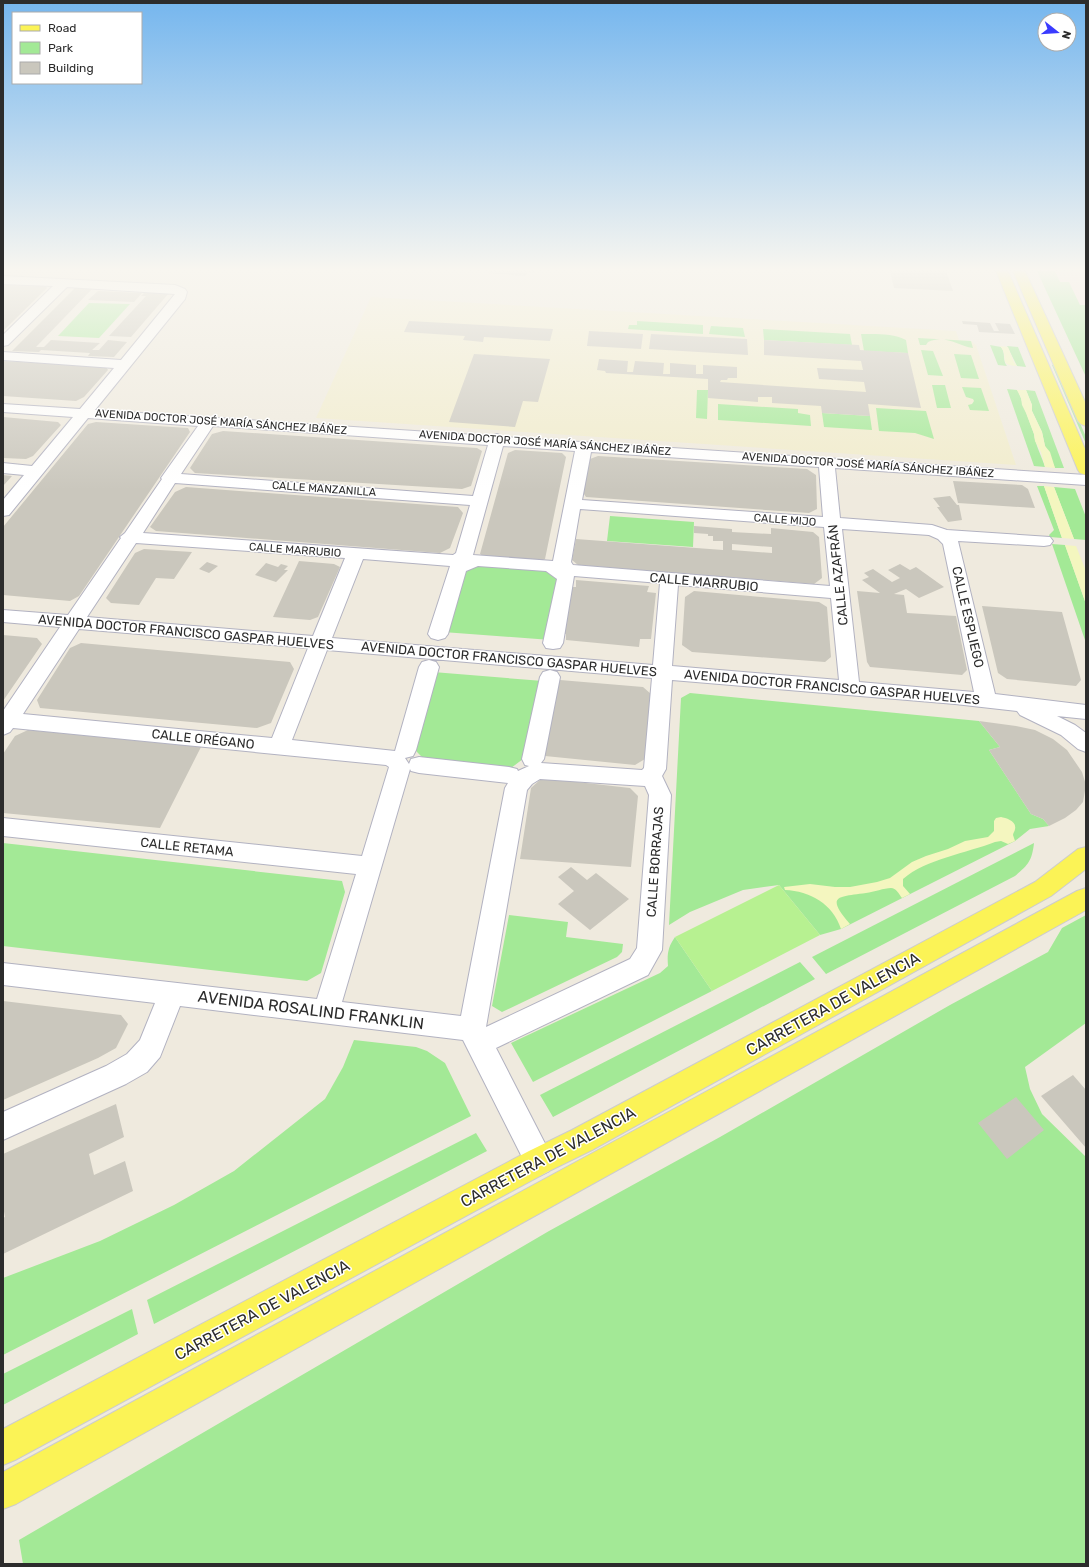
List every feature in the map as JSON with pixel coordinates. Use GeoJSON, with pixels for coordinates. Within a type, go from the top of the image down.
{"type":"FeatureCollection","features":[{"type":"Feature","properties":{"kind":"main road"},"geometry":{"type":"LineString","coordinates":[[1033,344],[1086,470]]}},
{"type":"Feature","properties":{"kind":"main road"},"geometry":{"type":"LineString","coordinates":[[1052,344],[1086,421]]}},
{"type":"Feature","properties":{"kind":"main road","name":"CARRETERA DE VALENCIA"},"geometry":{"type":"LineString","coordinates":[[3,1448],[539,1161],[582,1140],[1043,889],[1086,856]]}},
{"type":"Feature","properties":{"kind":"main road","name":"CARRETERA DE VALENCIA"},"geometry":{"type":"LineString","coordinates":[[3,1491],[1086,898]]}},
{"type":"Feature","properties":{"kind":"street"},"geometry":{"type":"LineString","coordinates":[[3,511],[141,344]]}},
{"type":"Feature","properties":{"kind":"street"},"geometry":{"type":"LineString","coordinates":[[3,356],[124,364]]}},
{"type":"Feature","properties":{"kind":"street","name":"AVENIDA DOCTOR JOSÉ MARÍA SÁNCHEZ IBÁÑEZ"},"geometry":{"type":"LineString","coordinates":[[3,408],[1086,480]]}},
{"type":"Feature","properties":{"kind":"street"},"geometry":{"type":"LineString","coordinates":[[6,724],[129,537],[209,421]]}},
{"type":"Feature","properties":{"kind":"street"},"geometry":{"type":"LineString","coordinates":[[438,634],[458,568],[464,561],[464,556],[479,501],[497,440]]}},
{"type":"Feature","properties":{"kind":"street"},"geometry":{"type":"LineString","coordinates":[[553,643],[566,577],[562,562],[584,446]]}},
{"type":"Feature","properties":{"kind":"street","name":"CALLE AZAFRÁN"},"geometry":{"type":"LineString","coordinates":[[826,462],[850,688]]}},
{"type":"Feature","properties":{"kind":"street"},"geometry":{"type":"LineString","coordinates":[[3,468],[36,471]]}},
{"type":"Feature","properties":{"kind":"street","name":"CALLE MANZANILLA"},"geometry":{"type":"LineString","coordinates":[[169,478],[479,501]]}},
{"type":"Feature","properties":{"kind":"street","name":"CALLE MIJO"},"geometry":{"type":"LineString","coordinates":[[574,504],[932,530],[944,535],[1044,541]]}},
{"type":"Feature","properties":{"kind":"street","name":"CALLE ESPLIEGO"},"geometry":{"type":"LineString","coordinates":[[944,535],[951,543],[986,700]]}},
{"type":"Feature","properties":{"kind":"street","name":"CALLE MARRUBIO"},"geometry":{"type":"LineString","coordinates":[[129,537],[451,562],[475,560],[551,566],[564,571],[840,593]]}},
{"type":"Feature","properties":{"kind":"street"},"geometry":{"type":"LineString","coordinates":[[279,746],[321,643],[330,614],[356,554]]}},
{"type":"Feature","properties":{"kind":"street"},"geometry":{"type":"LineString","coordinates":[[535,765],[644,778],[651,775],[655,768],[669,579]]}},
{"type":"Feature","properties":{"kind":"street","name":"AVENIDA DOCTOR FRANCISCO GASPAR HUELVES"},"geometry":{"type":"LineString","coordinates":[[3,616],[986,700],[1086,712]]}},
{"type":"Feature","properties":{"kind":"street"},"geometry":{"type":"LineString","coordinates":[[326,1012],[400,767],[407,759],[429,667]]}},
{"type":"Feature","properties":{"kind":"street"},"geometry":{"type":"LineString","coordinates":[[539,1161],[476,1036],[516,788],[535,765],[550,677]]}},
{"type":"Feature","properties":{"kind":"street"},"geometry":{"type":"LineString","coordinates":[[1025,705],[1086,702]]}},
{"type":"Feature","properties":{"kind":"street","name":"AVENIDA DOCTOR FRANCISCO GASPAR HUELVES"},"geometry":{"type":"LineString","coordinates":[[1025,705],[1086,725]]}},
{"type":"Feature","properties":{"kind":"street","name":"AVENIDA DOCTOR FRANCISCO GASPAR HUELVES"},"geometry":{"type":"LineString","coordinates":[[1025,705],[1068,730],[1086,744]]}},
{"type":"Feature","properties":{"kind":"street","name":"CALLE ORÉGANO"},"geometry":{"type":"LineString","coordinates":[[6,724],[279,746],[407,759],[509,775]]}},
{"type":"Feature","properties":{"kind":"street","name":"CALLE BORRAJAS"},"geometry":{"type":"LineString","coordinates":[[476,1036],[639,967],[650,950],[660,795],[651,775]]}},
{"type":"Feature","properties":{"kind":"street","name":"CALLE RETAMA"},"geometry":{"type":"LineString","coordinates":[[3,828],[370,866]]}},
{"type":"Feature","properties":{"kind":"street","name":"AVENIDA ROSALIND FRANKLIN"},"geometry":{"type":"LineString","coordinates":[[3,974],[326,1012],[476,1036]]}},
{"type":"Feature","properties":{"kind":"street"},"geometry":{"type":"LineString","coordinates":[[3,1126],[116,1075],[137,1063],[150,1048],[172,994]]}},
{"type":"Feature","properties":{"kind":"shaded area"},"geometry":{"type":"Polygon","coordinates":[[[350,344],[975,344],[1016,465],[316,418],[350,344]]]}},
{"type":"Feature","properties":{"kind":"shaded area"},"geometry":{"type":"Polygon","coordinates":[[[1071,344],[1086,344],[1086,377],[1071,344]]]}},
{"type":"Feature","properties":{"kind":"green space"},"geometry":{"type":"Polygon","coordinates":[[[863,344],[907,344],[908,353],[864,351],[863,344]]]}},
{"type":"Feature","properties":{"kind":"green space"},"geometry":{"type":"Polygon","coordinates":[[[959,344],[972,344],[973,348],[967,347],[959,344]]]}},
{"type":"Feature","properties":{"kind":"green space"},"geometry":{"type":"Polygon","coordinates":[[[1071,344],[1086,344],[1086,377],[1071,344]]]}},
{"type":"Feature","properties":{"kind":"green space"},"geometry":{"type":"Polygon","coordinates":[[[990,345],[1001,347],[1007,366],[998,365],[990,345]]]}},
{"type":"Feature","properties":{"kind":"green space"},"geometry":{"type":"Polygon","coordinates":[[[1007,346],[1018,347],[1026,367],[1017,366],[1007,346]]]}},
{"type":"Feature","properties":{"kind":"green space"},"geometry":{"type":"Polygon","coordinates":[[[921,350],[933,351],[943,376],[928,375],[921,350]]]}},
{"type":"Feature","properties":{"kind":"green space"},"geometry":{"type":"Polygon","coordinates":[[[954,354],[971,355],[979,379],[961,378],[954,354]]]}},
{"type":"Feature","properties":{"kind":"green space"},"geometry":{"type":"Polygon","coordinates":[[[1052,365],[1055,365],[1086,437],[1086,444],[1052,365]]]}},
{"type":"Feature","properties":{"kind":"green space"},"geometry":{"type":"Polygon","coordinates":[[[932,385],[945,385],[951,408],[937,408],[932,385]]]}},
{"type":"Feature","properties":{"kind":"green space"},"geometry":{"type":"Polygon","coordinates":[[[962,387],[981,388],[989,411],[970,410],[968,405],[972,404],[974,401],[973,399],[966,397],[962,387]]]}},
{"type":"Feature","properties":{"kind":"green space"},"geometry":{"type":"Polygon","coordinates":[[[1007,389],[1017,390],[1019,393],[1045,467],[1034,466],[1007,389]]]}},
{"type":"Feature","properties":{"kind":"green space"},"geometry":{"type":"Polygon","coordinates":[[[697,390],[708,390],[707,419],[696,418],[697,390]]]}},
{"type":"Feature","properties":{"kind":"green space"},"geometry":{"type":"Polygon","coordinates":[[[1026,390],[1035,391],[1064,468],[1055,468],[1045,446],[1042,432],[1032,411],[1032,405],[1026,390]]]}},
{"type":"Feature","properties":{"kind":"green space"},"geometry":{"type":"Polygon","coordinates":[[[718,404],[798,409],[798,413],[810,415],[811,426],[718,420],[718,404]]]}},
{"type":"Feature","properties":{"kind":"green space"},"geometry":{"type":"Polygon","coordinates":[[[876,408],[926,411],[934,439],[915,433],[879,431],[876,408]]]}},
{"type":"Feature","properties":{"kind":"green space"},"geometry":{"type":"Polygon","coordinates":[[[822,413],[870,416],[872,430],[824,427],[822,413]]]}},
{"type":"Feature","properties":{"kind":"green space"},"geometry":{"type":"Polygon","coordinates":[[[1037,486],[1044,486],[1062,538],[1050,537],[1049,535],[1054,530],[1037,486]]]}},
{"type":"Feature","properties":{"kind":"green space"},"geometry":{"type":"Polygon","coordinates":[[[1054,487],[1075,489],[1086,517],[1086,540],[1074,539],[1054,487]]]}},
{"type":"Feature","properties":{"kind":"green space"},"geometry":{"type":"Polygon","coordinates":[[[610,516],[694,522],[693,547],[607,541],[610,516]]]}},
{"type":"Feature","properties":{"kind":"green space"},"geometry":{"type":"Polygon","coordinates":[[[1052,544],[1065,545],[1086,604],[1086,643],[1052,544]]]}},
{"type":"Feature","properties":{"kind":"green space"},"geometry":{"type":"Polygon","coordinates":[[[483,563],[551,569],[563,581],[551,640],[443,632],[462,571],[483,563]]]}},
{"type":"Feature","properties":{"kind":"green space"},"geometry":{"type":"Polygon","coordinates":[[[433,672],[543,681],[523,759],[507,771],[428,763],[413,746],[433,672]]]}},
{"type":"Feature","properties":{"kind":"green space"},"geometry":{"type":"Polygon","coordinates":[[[690,693],[979,721],[1000,747],[989,750],[1031,814],[1043,819],[1049,826],[1030,829],[1015,841],[841,929],[820,935],[779,885],[743,890],[690,912],[669,925],[681,698],[690,693]]]}},
{"type":"Feature","properties":{"kind":"green space"},"geometry":{"type":"Polygon","coordinates":[[[3,843],[342,881],[345,892],[321,973],[307,981],[3,946],[3,843]]]}},
{"type":"Feature","properties":{"kind":"green space"},"geometry":{"type":"Polygon","coordinates":[[[1034,843],[1029,862],[1015,876],[826,974],[812,957],[1034,843]]]}},
{"type":"Feature","properties":{"kind":"green space"},"geometry":{"type":"Polygon","coordinates":[[[779,885],[820,935],[712,991],[675,937],[779,885]]]}},
{"type":"Feature","properties":{"kind":"green space"},"geometry":{"type":"Polygon","coordinates":[[[509,915],[568,922],[566,937],[623,944],[622,952],[617,957],[502,1012],[492,1006],[509,915]]]}},
{"type":"Feature","properties":{"kind":"green space"},"geometry":{"type":"Polygon","coordinates":[[[1086,915],[1086,1023],[1025,1067],[1030,1089],[1042,1114],[1086,1157],[1086,1564],[23,1564],[19,1540],[549,1231],[720,1137],[950,1005],[1048,952],[1062,928],[1086,915]]]}},
{"type":"Feature","properties":{"kind":"green space"},"geometry":{"type":"Polygon","coordinates":[[[675,937],[712,991],[533,1082],[511,1043],[660,973],[668,966],[668,951],[675,937]]]}},
{"type":"Feature","properties":{"kind":"green space"},"geometry":{"type":"Polygon","coordinates":[[[800,962],[815,979],[553,1117],[540,1095],[800,962]]]}},
{"type":"Feature","properties":{"kind":"green space"},"geometry":{"type":"Polygon","coordinates":[[[354,1040],[416,1047],[427,1051],[445,1063],[471,1116],[3,1355],[3,1278],[100,1241],[174,1205],[234,1171],[325,1099],[343,1067],[354,1040]]]}},
{"type":"Feature","properties":{"kind":"green space"},"geometry":{"type":"Polygon","coordinates":[[[476,1133],[487,1151],[154,1324],[147,1300],[476,1133]]]}},
{"type":"Feature","properties":{"kind":"green space"},"geometry":{"type":"Polygon","coordinates":[[[132,1309],[138,1334],[3,1405],[3,1374],[132,1309]]]}},
{"type":"Feature","properties":{"kind":"sand"},"geometry":{"type":"Polygon","coordinates":[[[1000,346],[1008,347],[1017,366],[1007,364],[1005,362],[1003,350],[1000,346]]]}},
{"type":"Feature","properties":{"kind":"sand"},"geometry":{"type":"Polygon","coordinates":[[[1017,390],[1026,390],[1032,405],[1032,411],[1042,432],[1045,446],[1050,452],[1055,468],[1045,467],[1041,452],[1035,441],[1034,434],[1017,390]]]}},
{"type":"Feature","properties":{"kind":"sand"},"geometry":{"type":"Polygon","coordinates":[[[1044,486],[1054,487],[1074,539],[1062,538],[1044,486]]]}},
{"type":"Feature","properties":{"kind":"sand"},"geometry":{"type":"Polygon","coordinates":[[[1065,545],[1076,546],[1086,571],[1086,604],[1065,545]]]}},
{"type":"Feature","properties":{"kind":"sand"},"geometry":{"type":"Polygon","coordinates":[[[1001,817],[1013,822],[1015,826],[1013,835],[1015,841],[1008,844],[1001,841],[995,842],[923,866],[903,879],[903,886],[910,894],[902,898],[896,890],[891,888],[848,895],[838,899],[838,907],[842,915],[850,924],[841,929],[832,912],[819,900],[803,893],[785,890],[784,887],[810,884],[850,887],[890,878],[912,862],[926,856],[948,849],[965,841],[988,837],[994,831],[994,821],[996,818],[1001,817]]]}},
{"type":"Feature","properties":{"kind":"building"},"geometry":{"type":"Polygon","coordinates":[[[19,344],[39,344],[36,347],[44,347],[47,344],[99,344],[92,350],[99,350],[104,344],[125,344],[114,357],[88,356],[90,353],[41,350],[39,352],[12,351],[19,344]]]}},
{"type":"Feature","properties":{"kind":"building"},"geometry":{"type":"Polygon","coordinates":[[[587,344],[642,344],[641,349],[587,346],[587,344]]]}},
{"type":"Feature","properties":{"kind":"building"},"geometry":{"type":"Polygon","coordinates":[[[650,344],[747,344],[748,355],[649,349],[650,344]]]}},
{"type":"Feature","properties":{"kind":"building"},"geometry":{"type":"Polygon","coordinates":[[[764,344],[859,345],[860,350],[908,353],[921,408],[868,404],[870,416],[822,413],[821,406],[772,403],[772,397],[758,397],[758,402],[708,398],[708,379],[606,373],[605,371],[597,370],[599,359],[628,361],[627,372],[633,372],[635,361],[664,363],[663,374],[670,374],[670,363],[696,365],[696,374],[703,374],[703,365],[737,367],[737,378],[728,378],[727,380],[721,380],[720,382],[866,392],[864,382],[819,379],[817,368],[863,370],[861,361],[764,355],[764,344]]]}},
{"type":"Feature","properties":{"kind":"building"},"geometry":{"type":"Polygon","coordinates":[[[474,354],[550,359],[538,402],[523,401],[515,427],[449,422],[474,354]]]}},
{"type":"Feature","properties":{"kind":"building"},"geometry":{"type":"Polygon","coordinates":[[[3,361],[106,367],[108,370],[84,397],[76,401],[3,396],[3,361]]]}},
{"type":"Feature","properties":{"kind":"building"},"geometry":{"type":"Polygon","coordinates":[[[3,417],[58,422],[61,425],[33,456],[26,459],[3,458],[3,417]]]}},
{"type":"Feature","properties":{"kind":"building"},"geometry":{"type":"Polygon","coordinates":[[[96,422],[188,428],[190,432],[79,596],[70,601],[3,595],[3,527],[88,424],[96,422]]]}},
{"type":"Feature","properties":{"kind":"building"},"geometry":{"type":"Polygon","coordinates":[[[223,431],[477,448],[482,451],[471,486],[462,489],[195,473],[190,468],[212,434],[223,431]]]}},
{"type":"Feature","properties":{"kind":"building"},"geometry":{"type":"Polygon","coordinates":[[[515,450],[562,453],[566,457],[545,559],[538,562],[486,558],[480,554],[508,453],[515,450]]]}},
{"type":"Feature","properties":{"kind":"building"},"geometry":{"type":"Polygon","coordinates":[[[598,456],[807,469],[816,475],[817,509],[809,513],[586,497],[582,491],[590,459],[598,456]]]}},
{"type":"Feature","properties":{"kind":"building"},"geometry":{"type":"Polygon","coordinates":[[[3,475],[12,476],[3,486],[3,475]]]}},
{"type":"Feature","properties":{"kind":"building"},"geometry":{"type":"Polygon","coordinates":[[[953,481],[1022,485],[1028,489],[1035,508],[958,503],[953,481]]]}},
{"type":"Feature","properties":{"kind":"building"},"geometry":{"type":"Polygon","coordinates":[[[186,487],[458,507],[463,513],[450,548],[440,553],[156,531],[150,527],[175,492],[186,487]]]}},
{"type":"Feature","properties":{"kind":"building"},"geometry":{"type":"Polygon","coordinates":[[[950,496],[957,505],[959,505],[962,520],[948,522],[937,507],[940,507],[933,498],[950,496]]]}},
{"type":"Feature","properties":{"kind":"building"},"geometry":{"type":"Polygon","coordinates":[[[694,526],[732,529],[732,532],[771,534],[771,528],[813,532],[819,537],[822,578],[814,584],[578,565],[572,560],[576,539],[723,550],[723,541],[713,541],[713,536],[708,536],[708,534],[694,533],[694,526]],[[732,544],[732,550],[772,553],[772,547],[732,544]]]}},
{"type":"Feature","properties":{"kind":"building"},"geometry":{"type":"Polygon","coordinates":[[[144,549],[192,552],[174,579],[156,578],[139,605],[111,603],[106,598],[135,553],[144,549]]]}},
{"type":"Feature","properties":{"kind":"building"},"geometry":{"type":"Polygon","coordinates":[[[299,561],[334,564],[340,567],[318,617],[310,620],[273,617],[299,561]]]}},
{"type":"Feature","properties":{"kind":"building"},"geometry":{"type":"Polygon","coordinates":[[[207,562],[218,566],[209,573],[199,569],[207,562]]]}},
{"type":"Feature","properties":{"kind":"building"},"geometry":{"type":"Polygon","coordinates":[[[266,563],[278,567],[281,564],[288,566],[284,570],[288,570],[276,582],[255,575],[266,563]]]}},
{"type":"Feature","properties":{"kind":"building"},"geometry":{"type":"Polygon","coordinates":[[[900,564],[910,570],[916,567],[944,587],[919,598],[906,589],[894,594],[904,595],[907,613],[956,616],[967,670],[962,675],[870,667],[867,662],[857,591],[880,593],[862,580],[869,577],[864,573],[873,569],[892,582],[900,578],[888,570],[900,564]]]}},
{"type":"Feature","properties":{"kind":"building"},"geometry":{"type":"Polygon","coordinates":[[[576,580],[649,586],[647,592],[656,593],[651,639],[640,639],[639,647],[566,640],[566,634],[558,633],[566,587],[576,587],[576,580]]]}},
{"type":"Feature","properties":{"kind":"building"},"geometry":{"type":"Polygon","coordinates":[[[694,591],[819,602],[827,607],[831,657],[825,662],[692,652],[682,645],[685,597],[694,591]]]}},
{"type":"Feature","properties":{"kind":"building"},"geometry":{"type":"Polygon","coordinates":[[[982,606],[1062,612],[1081,680],[1076,686],[1007,679],[998,673],[982,606]]]}},
{"type":"Feature","properties":{"kind":"building"},"geometry":{"type":"Polygon","coordinates":[[[3,635],[37,638],[42,644],[3,701],[3,635]]]}},
{"type":"Feature","properties":{"kind":"building"},"geometry":{"type":"Polygon","coordinates":[[[81,643],[290,662],[294,669],[271,723],[257,728],[40,708],[37,700],[70,648],[81,643]]]}},
{"type":"Feature","properties":{"kind":"building"},"geometry":{"type":"Polygon","coordinates":[[[560,680],[643,687],[651,694],[645,759],[635,765],[545,756],[539,748],[550,684],[560,680]]]}},
{"type":"Feature","properties":{"kind":"building"},"geometry":{"type":"Polygon","coordinates":[[[979,721],[1035,730],[1053,739],[1067,750],[1082,772],[1086,785],[1083,802],[1076,810],[1065,818],[1049,826],[1043,819],[1031,814],[989,750],[1000,747],[979,721]]]}},
{"type":"Feature","properties":{"kind":"building"},"geometry":{"type":"Polygon","coordinates":[[[28,730],[201,747],[160,828],[3,813],[3,754],[15,736],[28,730]]]}},
{"type":"Feature","properties":{"kind":"building"},"geometry":{"type":"Polygon","coordinates":[[[542,778],[630,788],[638,796],[631,867],[520,859],[531,788],[542,778]]]}},
{"type":"Feature","properties":{"kind":"building"},"geometry":{"type":"Polygon","coordinates":[[[571,867],[587,880],[596,873],[629,899],[590,930],[558,904],[574,891],[558,877],[571,867]]]}},
{"type":"Feature","properties":{"kind":"building"},"geometry":{"type":"Polygon","coordinates":[[[3,1001],[121,1015],[128,1024],[116,1048],[98,1058],[3,1100],[3,1001]]]}},
{"type":"Feature","properties":{"kind":"building"},"geometry":{"type":"Polygon","coordinates":[[[1073,1075],[1086,1090],[1086,1148],[1041,1096],[1073,1075]]]}},
{"type":"Feature","properties":{"kind":"building"},"geometry":{"type":"Polygon","coordinates":[[[1016,1097],[1044,1130],[1007,1159],[978,1123],[1016,1097]]]}},
{"type":"Feature","properties":{"kind":"building"},"geometry":{"type":"Polygon","coordinates":[[[116,1104],[124,1137],[89,1154],[94,1175],[125,1161],[133,1191],[3,1254],[3,1218],[5,1217],[3,1206],[3,1154],[116,1104]]]}}]}
